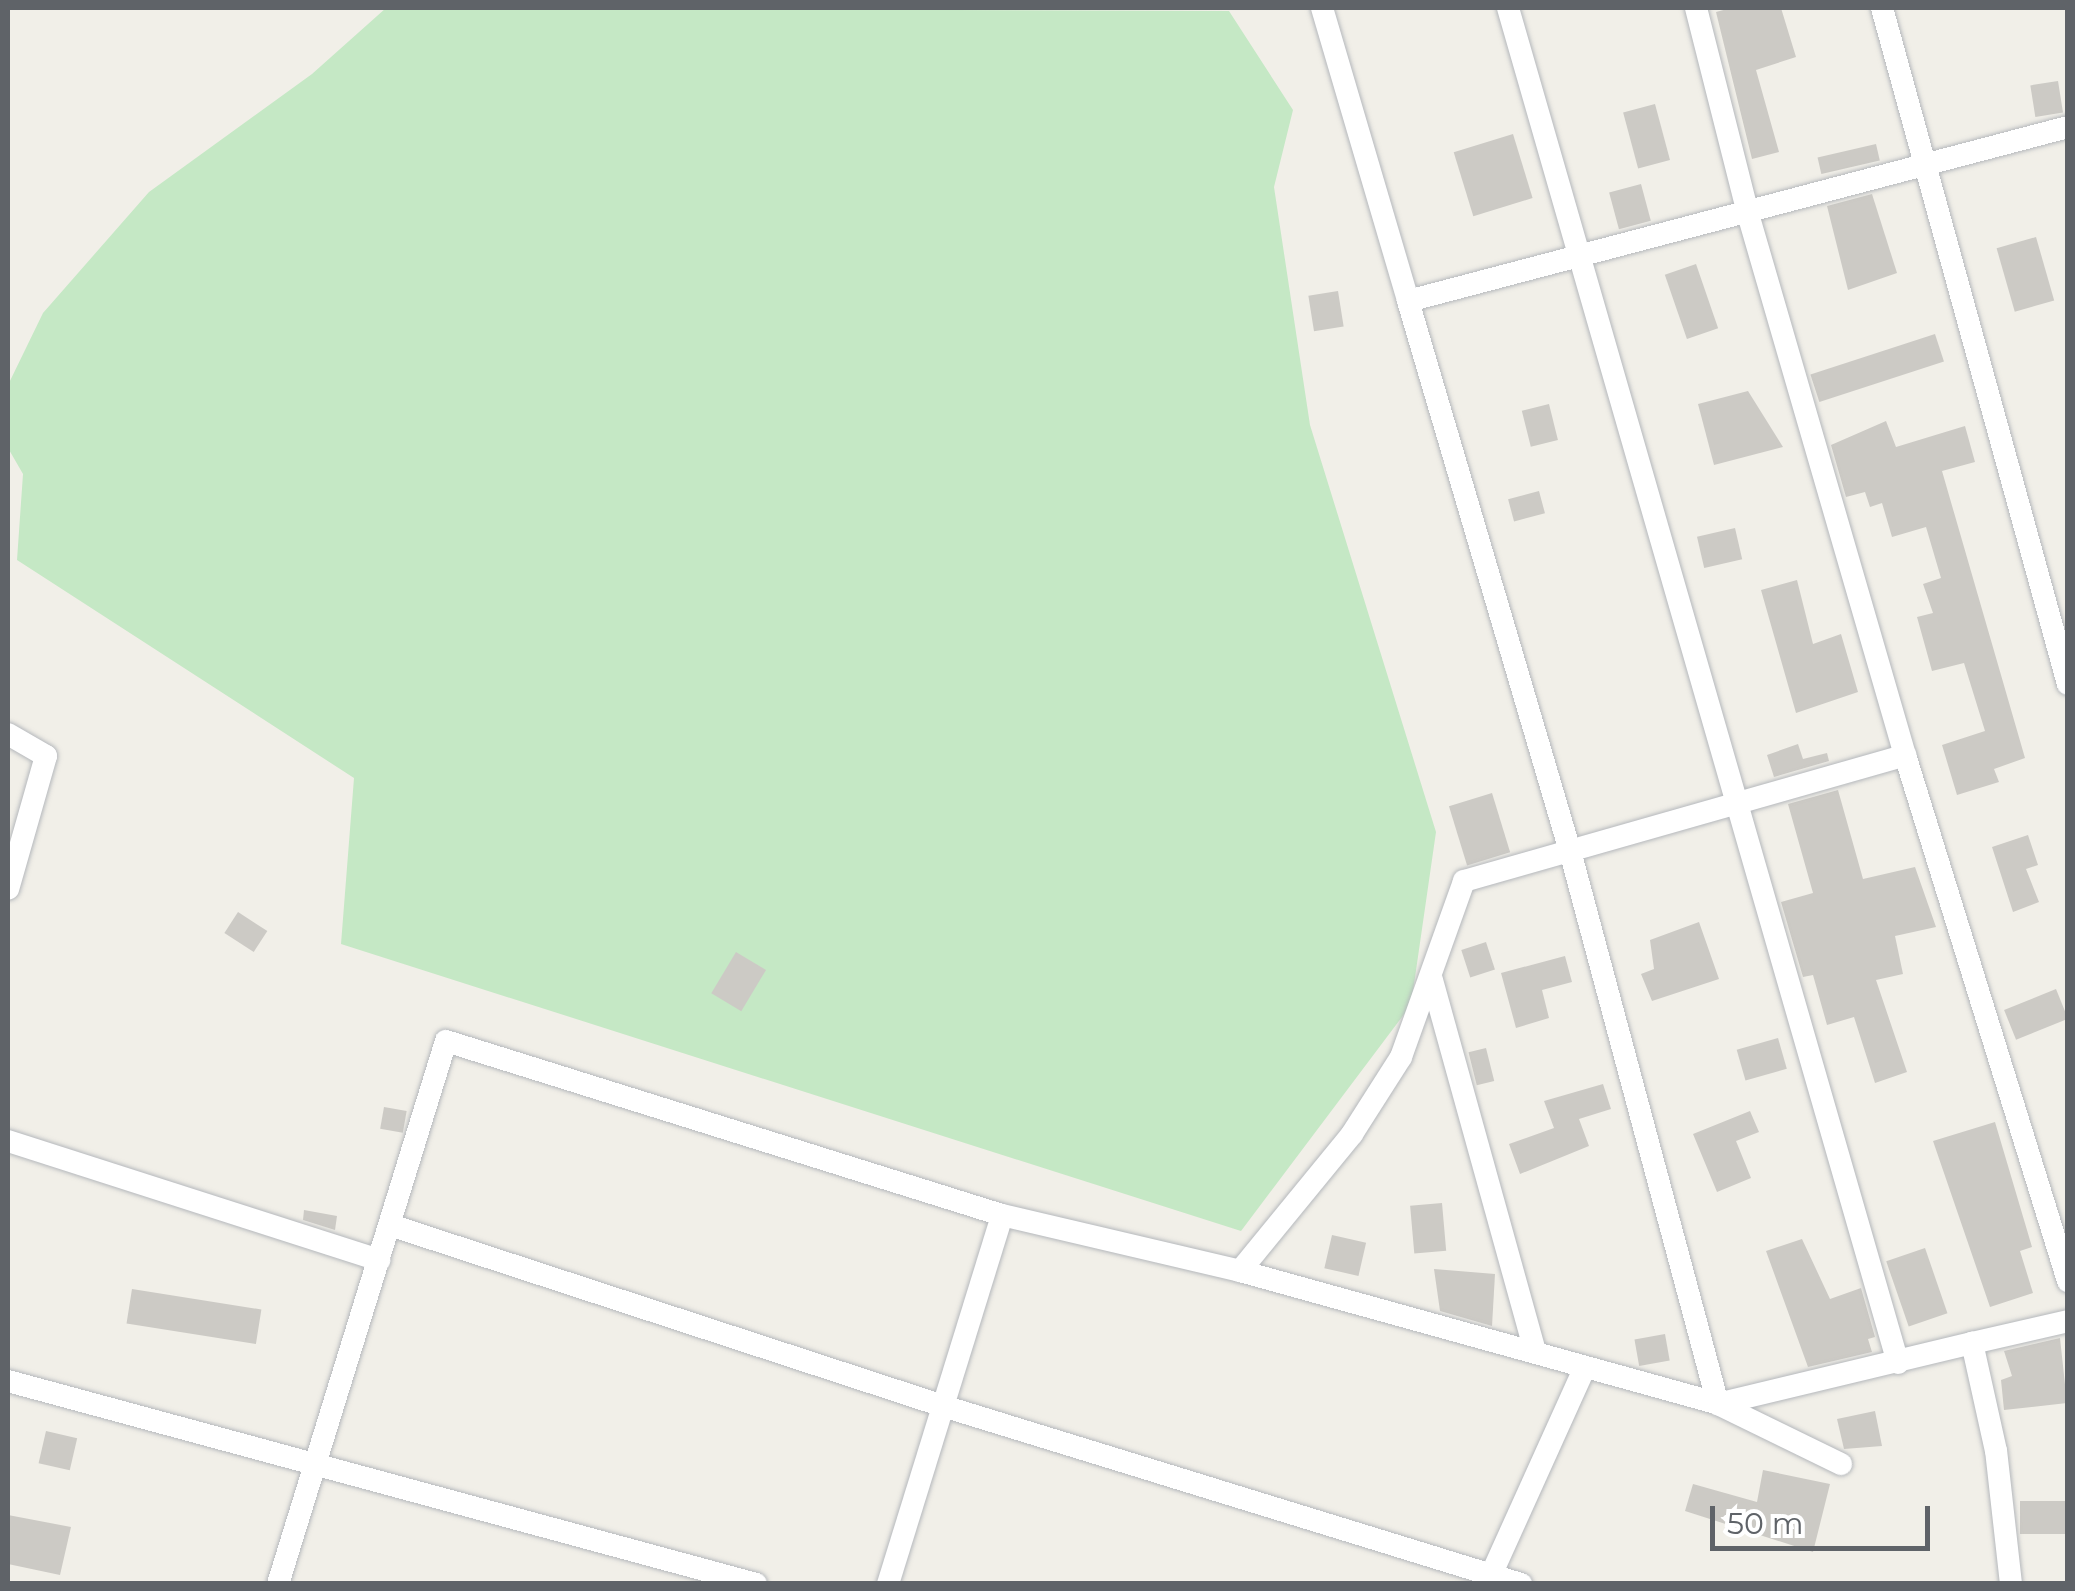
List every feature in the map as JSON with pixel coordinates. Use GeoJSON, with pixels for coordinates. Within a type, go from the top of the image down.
{"type":"FeatureCollection","features":[{"type":"Feature","properties":{"kind":"street"},"geometry":{"type":"LineString","coordinates":[[1322,8],[1570,851],[1718,1404]]}},
{"type":"Feature","properties":{"kind":"street"},"geometry":{"type":"LineString","coordinates":[[1508,8],[1574,256],[1898,1363]]}},
{"type":"Feature","properties":{"kind":"street"},"geometry":{"type":"LineString","coordinates":[[1696,8],[1748,214],[1905,755],[2068,1280]]}},
{"type":"Feature","properties":{"kind":"street"},"geometry":{"type":"LineString","coordinates":[[1882,8],[2068,684]]}},
{"type":"Feature","properties":{"kind":"street"},"geometry":{"type":"LineString","coordinates":[[1408,302],[1748,214],[1923,162],[2068,127]]}},
{"type":"Feature","properties":{"kind":"street"},"geometry":{"type":"LineString","coordinates":[[8,734],[46,756],[8,889]]}},
{"type":"Feature","properties":{"kind":"street"},"geometry":{"type":"LineString","coordinates":[[1240,1271],[1352,1134],[1401,1058],[1432,980],[1464,881],[1905,755]]}},
{"type":"Feature","properties":{"kind":"street"},"geometry":{"type":"LineString","coordinates":[[1432,980],[1534,1349]]}},
{"type":"Feature","properties":{"kind":"street"},"geometry":{"type":"LineString","coordinates":[[278,1584],[446,1041],[1002,1215],[1240,1271],[1534,1349],[1584,1368],[1718,1404],[1841,1464]]}},
{"type":"Feature","properties":{"kind":"street"},"geometry":{"type":"LineString","coordinates":[[8,1142],[378,1260]]}},
{"type":"Feature","properties":{"kind":"street"},"geometry":{"type":"LineString","coordinates":[[888,1584],[1002,1215]]}},
{"type":"Feature","properties":{"kind":"street"},"geometry":{"type":"LineString","coordinates":[[390,1225],[943,1406],[1489,1579],[1522,1584]]}},
{"type":"Feature","properties":{"kind":"street"},"geometry":{"type":"LineString","coordinates":[[1718,1404],[2068,1322]]}},
{"type":"Feature","properties":{"kind":"street"},"geometry":{"type":"LineString","coordinates":[[1972,1343],[1996,1450],[2011,1584]]}},
{"type":"Feature","properties":{"kind":"street"},"geometry":{"type":"LineString","coordinates":[[1489,1579],[1584,1368]]}},
{"type":"Feature","properties":{"kind":"street"},"geometry":{"type":"LineString","coordinates":[[8,1381],[756,1584]]}},
{"type":"Feature","properties":{"kind":"green space"},"geometry":{"type":"Polygon","coordinates":[[[386,8],[1229,11],[1293,110],[1274,187],[1310,425],[1436,832],[1411,1005],[1241,1231],[341,944],[354,778],[17,560],[23,474],[8,448],[8,385],[43,313],[149,192],[312,74],[386,8]]]}},
{"type":"Feature","properties":{"kind":"building"},"geometry":{"type":"Polygon","coordinates":[[[1731,8],[1781,8],[1796,57],[1756,70],[1779,152],[1752,159],[1716,12],[1731,8]]]}},
{"type":"Feature","properties":{"kind":"building"},"geometry":{"type":"Polygon","coordinates":[[[2058,81],[2063,113],[2035,117],[2030,85],[2058,81]]]}},
{"type":"Feature","properties":{"kind":"building"},"geometry":{"type":"Polygon","coordinates":[[[1655,104],[1670,160],[1638,169],[1623,113],[1655,104]]]}},
{"type":"Feature","properties":{"kind":"building"},"geometry":{"type":"Polygon","coordinates":[[[1513,134],[1533,198],[1473,216],[1454,152],[1513,134]]]}},
{"type":"Feature","properties":{"kind":"building"},"geometry":{"type":"Polygon","coordinates":[[[1876,144],[1880,161],[1821,174],[1818,157],[1876,144]]]}},
{"type":"Feature","properties":{"kind":"building"},"geometry":{"type":"Polygon","coordinates":[[[1641,184],[1651,221],[1619,229],[1609,193],[1641,184]]]}},
{"type":"Feature","properties":{"kind":"building"},"geometry":{"type":"Polygon","coordinates":[[[1872,194],[1897,273],[1848,290],[1827,206],[1872,194]]]}},
{"type":"Feature","properties":{"kind":"building"},"geometry":{"type":"Polygon","coordinates":[[[2036,237],[2054,300],[2015,312],[1997,248],[2036,237]]]}},
{"type":"Feature","properties":{"kind":"building"},"geometry":{"type":"Polygon","coordinates":[[[1696,264],[1718,328],[1687,339],[1665,275],[1696,264]]]}},
{"type":"Feature","properties":{"kind":"building"},"geometry":{"type":"Polygon","coordinates":[[[1338,291],[1344,327],[1314,331],[1308,296],[1338,291]]]}},
{"type":"Feature","properties":{"kind":"building"},"geometry":{"type":"Polygon","coordinates":[[[1935,334],[1944,362],[1819,402],[1810,374],[1935,334]]]}},
{"type":"Feature","properties":{"kind":"building"},"geometry":{"type":"Polygon","coordinates":[[[1748,391],[1783,447],[1714,465],[1698,404],[1748,391]]]}},
{"type":"Feature","properties":{"kind":"building"},"geometry":{"type":"Polygon","coordinates":[[[1549,404],[1558,440],[1531,447],[1522,411],[1549,404]]]}},
{"type":"Feature","properties":{"kind":"building"},"geometry":{"type":"Polygon","coordinates":[[[1886,421],[1896,447],[1965,426],[1975,462],[1942,471],[2025,758],[1994,769],[1999,782],[1957,795],[1942,745],[1985,731],[1964,663],[1932,671],[1917,617],[1933,613],[1923,584],[1941,578],[1926,527],[1892,537],[1882,503],[1870,507],[1865,492],[1846,497],[1831,445],[1886,421]]]}},
{"type":"Feature","properties":{"kind":"building"},"geometry":{"type":"Polygon","coordinates":[[[1539,491],[1545,513],[1514,521],[1508,499],[1539,491]]]}},
{"type":"Feature","properties":{"kind":"building"},"geometry":{"type":"Polygon","coordinates":[[[1735,528],[1742,559],[1704,568],[1697,537],[1735,528]]]}},
{"type":"Feature","properties":{"kind":"building"},"geometry":{"type":"Polygon","coordinates":[[[1797,580],[1813,644],[1841,634],[1858,692],[1796,713],[1761,590],[1797,580]]]}},
{"type":"Feature","properties":{"kind":"building"},"geometry":{"type":"Polygon","coordinates":[[[1798,744],[1803,759],[1827,753],[1829,761],[1774,777],[1767,755],[1798,744]]]}},
{"type":"Feature","properties":{"kind":"building"},"geometry":{"type":"Polygon","coordinates":[[[1838,790],[1863,879],[1915,867],[1936,927],[1895,936],[1903,974],[1876,980],[1907,1072],[1875,1083],[1854,1017],[1827,1025],[1813,975],[1803,977],[1781,902],[1813,893],[1788,804],[1838,790]]]}},
{"type":"Feature","properties":{"kind":"building"},"geometry":{"type":"Polygon","coordinates":[[[1492,793],[1510,852],[1467,865],[1449,806],[1492,793]]]}},
{"type":"Feature","properties":{"kind":"building"},"geometry":{"type":"Polygon","coordinates":[[[2028,835],[2038,865],[2026,869],[2039,902],[2013,912],[1992,847],[2028,835]]]}},
{"type":"Feature","properties":{"kind":"building"},"geometry":{"type":"Polygon","coordinates":[[[238,912],[267,931],[254,952],[224,933],[238,912]]]}},
{"type":"Feature","properties":{"kind":"building"},"geometry":{"type":"Polygon","coordinates":[[[1699,922],[1719,979],[1652,1001],[1641,974],[1654,969],[1650,940],[1699,922]]]}},
{"type":"Feature","properties":{"kind":"building"},"geometry":{"type":"Polygon","coordinates":[[[1486,942],[1495,970],[1470,978],[1461,950],[1486,942]]]}},
{"type":"Feature","properties":{"kind":"building"},"geometry":{"type":"Polygon","coordinates":[[[736,952],[766,970],[741,1011],[711,993],[736,952]]]}},
{"type":"Feature","properties":{"kind":"building"},"geometry":{"type":"Polygon","coordinates":[[[1565,956],[1572,982],[1542,990],[1549,1018],[1516,1028],[1501,973],[1565,956]]]}},
{"type":"Feature","properties":{"kind":"building"},"geometry":{"type":"Polygon","coordinates":[[[2056,989],[2068,1019],[2016,1040],[2004,1010],[2056,989]]]}},
{"type":"Feature","properties":{"kind":"building"},"geometry":{"type":"Polygon","coordinates":[[[1778,1038],[1787,1069],[1745,1081],[1737,1050],[1778,1038]]]}},
{"type":"Feature","properties":{"kind":"building"},"geometry":{"type":"Polygon","coordinates":[[[1486,1048],[1494,1081],[1477,1085],[1469,1052],[1486,1048]]]}},
{"type":"Feature","properties":{"kind":"building"},"geometry":{"type":"Polygon","coordinates":[[[1603,1084],[1611,1109],[1579,1119],[1589,1146],[1520,1174],[1509,1144],[1554,1128],[1544,1101],[1603,1084]]]}},
{"type":"Feature","properties":{"kind":"building"},"geometry":{"type":"Polygon","coordinates":[[[384,1107],[407,1111],[403,1133],[380,1129],[384,1107]]]}},
{"type":"Feature","properties":{"kind":"building"},"geometry":{"type":"Polygon","coordinates":[[[1750,1111],[1759,1132],[1736,1141],[1751,1178],[1717,1192],[1693,1134],[1750,1111]]]}},
{"type":"Feature","properties":{"kind":"building"},"geometry":{"type":"Polygon","coordinates":[[[1995,1122],[2032,1247],[2020,1251],[2033,1293],[1990,1307],[1933,1141],[1995,1122]]]}},
{"type":"Feature","properties":{"kind":"building"},"geometry":{"type":"Polygon","coordinates":[[[1442,1203],[1446,1251],[1414,1254],[1410,1206],[1442,1203]]]}},
{"type":"Feature","properties":{"kind":"building"},"geometry":{"type":"Polygon","coordinates":[[[304,1210],[337,1216],[335,1230],[303,1220],[304,1210]]]}},
{"type":"Feature","properties":{"kind":"building"},"geometry":{"type":"Polygon","coordinates":[[[1332,1235],[1366,1243],[1358,1276],[1324,1268],[1332,1235]]]}},
{"type":"Feature","properties":{"kind":"building"},"geometry":{"type":"Polygon","coordinates":[[[1802,1239],[1830,1299],[1861,1288],[1875,1337],[1868,1339],[1872,1352],[1808,1367],[1766,1251],[1802,1239]]]}},
{"type":"Feature","properties":{"kind":"building"},"geometry":{"type":"Polygon","coordinates":[[[1925,1248],[1947,1313],[1909,1327],[1886,1261],[1925,1248]]]}},
{"type":"Feature","properties":{"kind":"building"},"geometry":{"type":"Polygon","coordinates":[[[1434,1269],[1495,1274],[1492,1326],[1440,1311],[1434,1269]]]}},
{"type":"Feature","properties":{"kind":"building"},"geometry":{"type":"Polygon","coordinates":[[[132,1289],[261,1309],[256,1344],[127,1324],[132,1289]]]}},
{"type":"Feature","properties":{"kind":"building"},"geometry":{"type":"Polygon","coordinates":[[[1665,1334],[1670,1361],[1639,1366],[1634,1339],[1665,1334]]]}},
{"type":"Feature","properties":{"kind":"building"},"geometry":{"type":"Polygon","coordinates":[[[2060,1338],[2067,1403],[2004,1410],[2001,1380],[2012,1376],[2004,1351],[2060,1338]]]}},
{"type":"Feature","properties":{"kind":"building"},"geometry":{"type":"Polygon","coordinates":[[[1875,1411],[1882,1446],[1844,1449],[1837,1419],[1875,1411]]]}},
{"type":"Feature","properties":{"kind":"building"},"geometry":{"type":"Polygon","coordinates":[[[46,1431],[77,1438],[70,1470],[39,1463],[46,1431]]]}},
{"type":"Feature","properties":{"kind":"building"},"geometry":{"type":"Polygon","coordinates":[[[1763,1470],[1830,1484],[1813,1552],[1685,1511],[1693,1484],[1757,1502],[1763,1470]]]}},
{"type":"Feature","properties":{"kind":"building"},"geometry":{"type":"Polygon","coordinates":[[[2020,1501],[2068,1501],[2068,1534],[2020,1534],[2020,1501]]]}},
{"type":"Feature","properties":{"kind":"building"},"geometry":{"type":"Polygon","coordinates":[[[8,1515],[71,1527],[60,1575],[8,1564],[8,1515]]]}}]}
